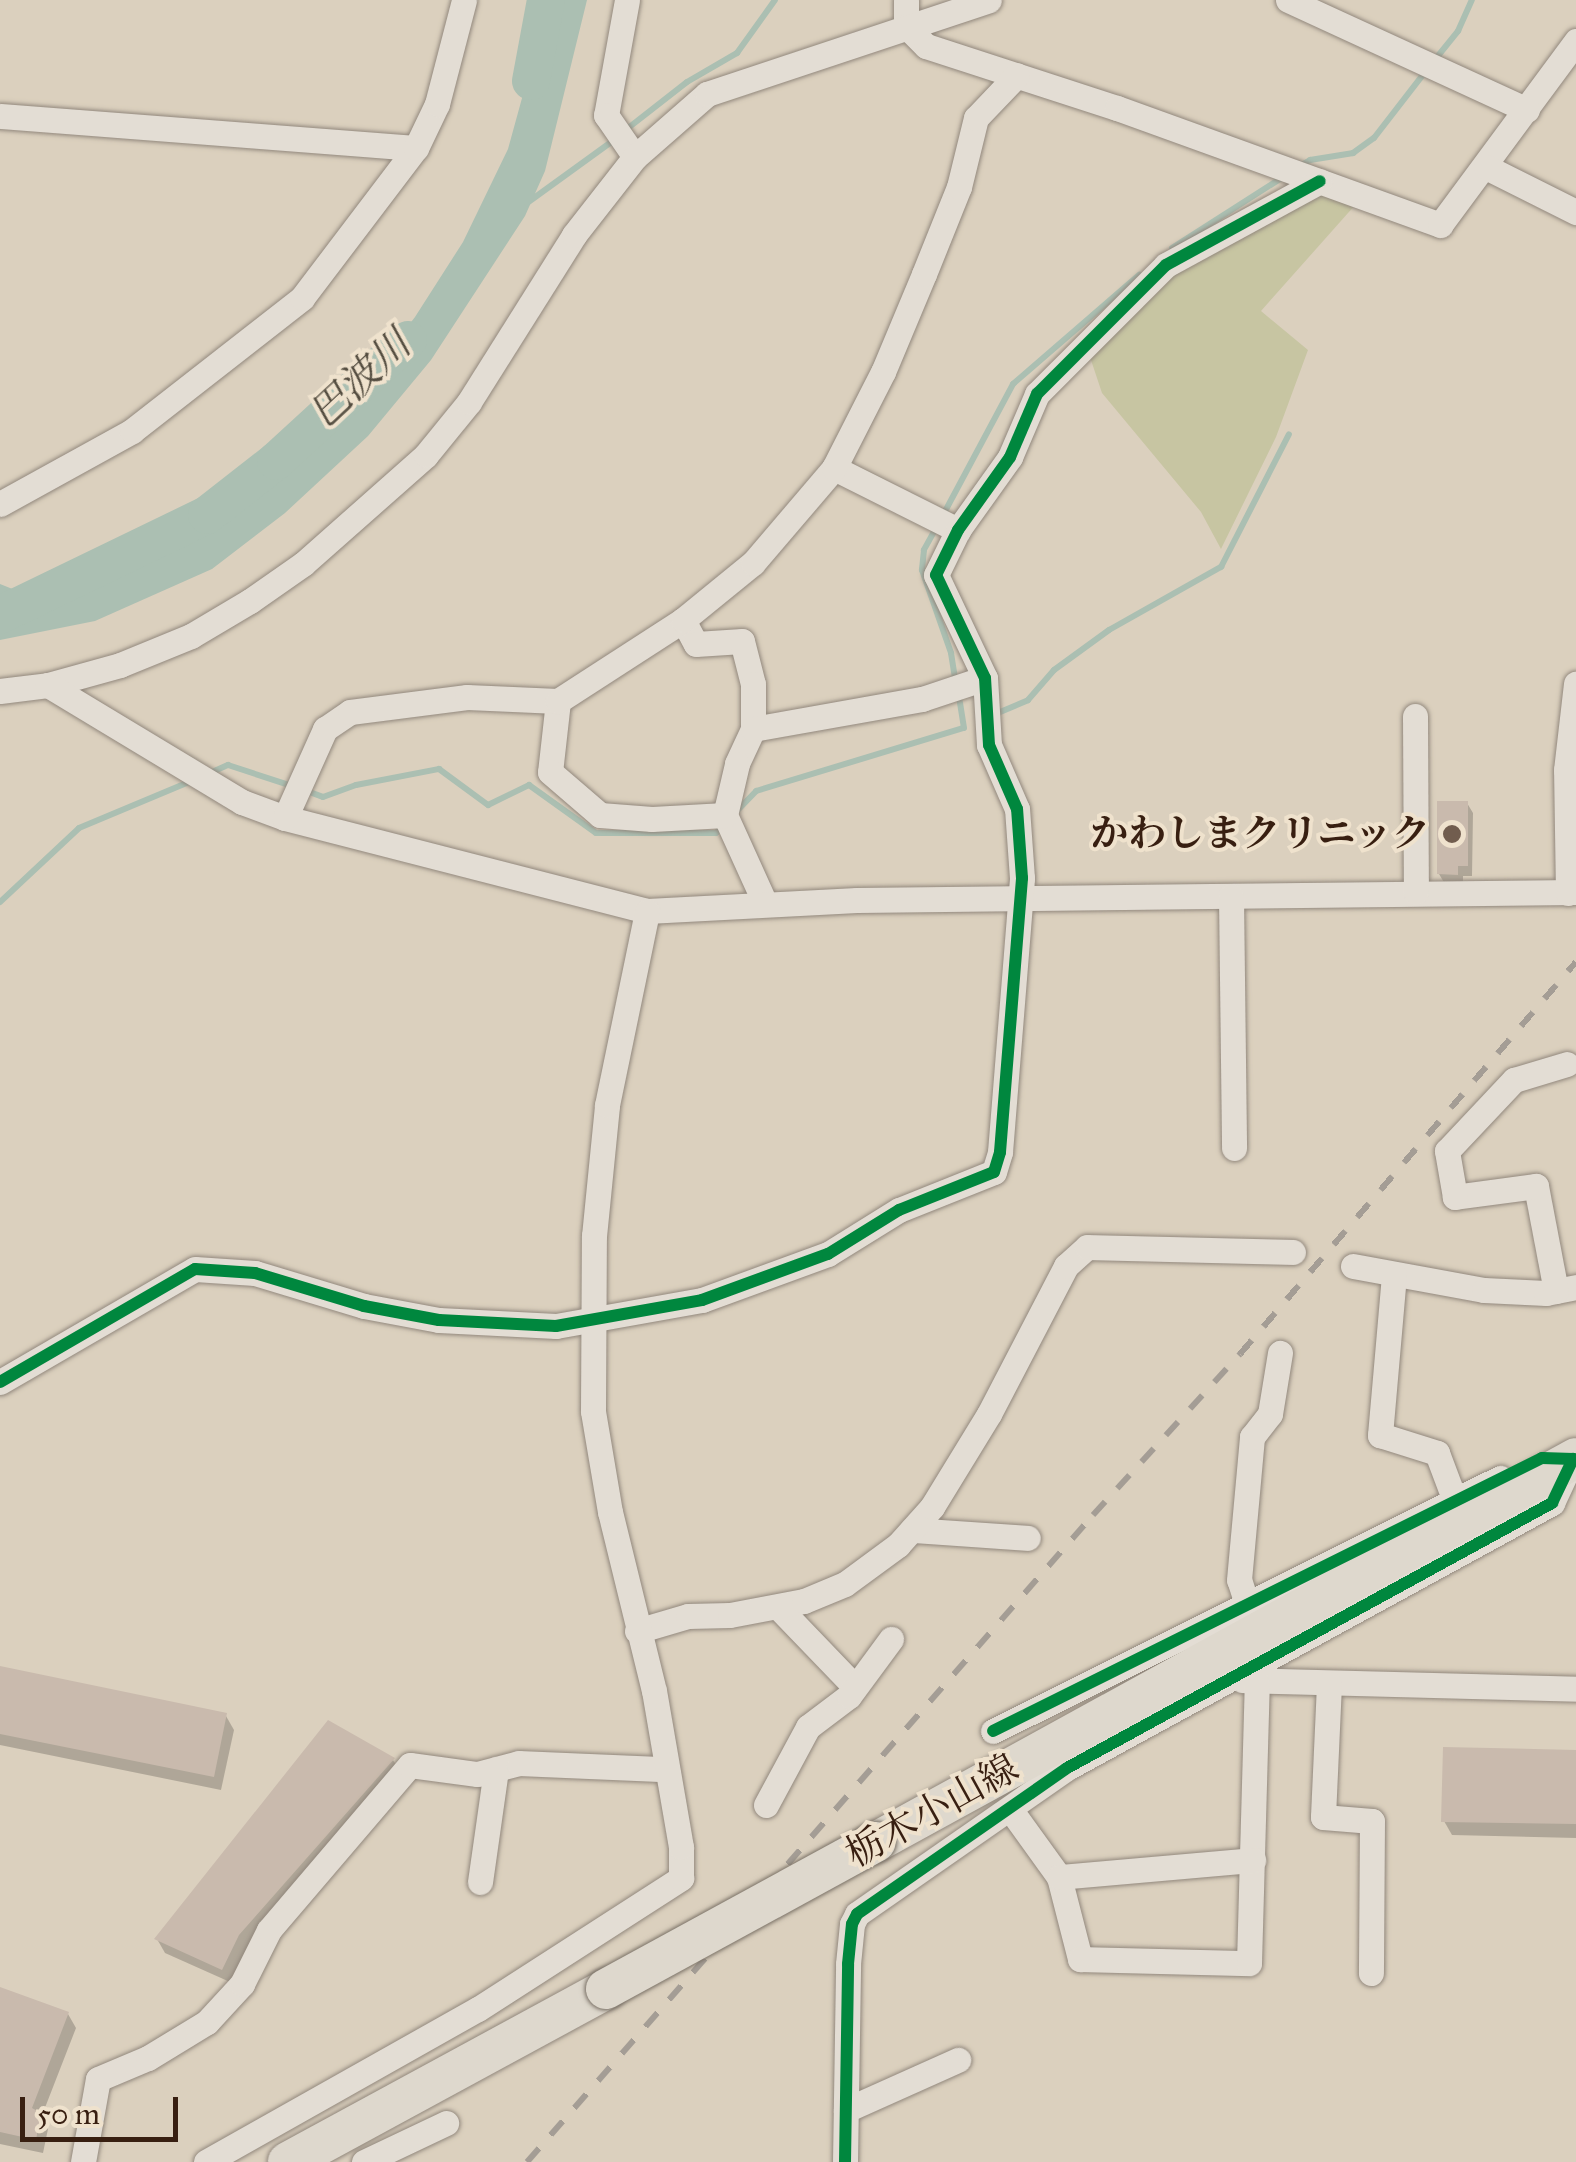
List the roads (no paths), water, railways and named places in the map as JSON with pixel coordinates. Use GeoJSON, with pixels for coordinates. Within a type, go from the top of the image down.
{"type":"FeatureCollection","features":[{"type":"Feature","properties":{"kind":"main road","name":"栃木小山線"},"geometry":{"type":"LineString","coordinates":[[288,2162],[1575,1458]]}},
{"type":"Feature","properties":{"kind":"street"},"geometry":{"type":"LineString","coordinates":[[0,504],[132,431],[302,298],[416,148],[437,104],[464,0]]}},
{"type":"Feature","properties":{"kind":"street"},"geometry":{"type":"LineString","coordinates":[[628,0],[606,115],[635,157]]}},
{"type":"Feature","properties":{"kind":"street"},"geometry":{"type":"LineString","coordinates":[[0,691],[48,685],[120,665],[192,636],[250,602],[303,564],[426,456],[468,402],[574,235],[635,157],[707,94],[906,13],[988,0]]}},
{"type":"Feature","properties":{"kind":"street"},"geometry":{"type":"LineString","coordinates":[[1288,0],[1527,110]]}},
{"type":"Feature","properties":{"kind":"street"},"geometry":{"type":"LineString","coordinates":[[906,13],[926,46],[1016,74],[1440,225],[1576,41]]}},
{"type":"Feature","properties":{"kind":"street"},"geometry":{"type":"LineString","coordinates":[[284,818],[325,729],[350,712],[466,697],[558,701],[683,620],[753,563],[834,468],[883,372],[924,274],[959,187],[976,118],[1016,74]]}},
{"type":"Feature","properties":{"kind":"street"},"geometry":{"type":"LineString","coordinates":[[0,116],[416,148]]}},
{"type":"Feature","properties":{"kind":"street"},"geometry":{"type":"LineString","coordinates":[[1486,167],[1576,212]]}},
{"type":"Feature","properties":{"kind":"street"},"geometry":{"type":"LineString","coordinates":[[0,1382],[195,1269],[255,1272],[364,1306],[439,1320],[556,1326],[590,1322],[702,1300],[810,1261],[899,1210],[994,1172],[1022,878],[1017,809],[990,745],[985,678],[936,575],[958,530],[1010,457],[1037,394],[1166,265],[1320,180]]}},
{"type":"Feature","properties":{"kind":"street"},"geometry":{"type":"LineString","coordinates":[[834,468],[958,530]]}},
{"type":"Feature","properties":{"kind":"street"},"geometry":{"type":"LineString","coordinates":[[683,620],[696,644],[742,641],[753,684],[752,729],[737,764],[725,815],[765,903]]}},
{"type":"Feature","properties":{"kind":"street"},"geometry":{"type":"LineString","coordinates":[[752,729],[922,699],[985,678]]}},
{"type":"Feature","properties":{"kind":"street"},"geometry":{"type":"LineString","coordinates":[[48,685],[242,802],[284,818],[647,911],[765,903],[1572,892],[1566,770],[1576,684]]}},
{"type":"Feature","properties":{"kind":"street"},"geometry":{"type":"LineString","coordinates":[[558,701],[550,772],[600,814],[652,819],[725,815]]}},
{"type":"Feature","properties":{"kind":"street"},"geometry":{"type":"LineString","coordinates":[[1415,716],[1416,892]]}},
{"type":"Feature","properties":{"kind":"street"},"geometry":{"type":"LineString","coordinates":[[1230,896],[1234,1148]]}},
{"type":"Feature","properties":{"kind":"street"},"geometry":{"type":"LineString","coordinates":[[206,2162],[478,2009],[594,1938],[681,1878],[681,1847],[654,1691],[636,1631],[593,1411],[590,1322],[607,1105],[647,911]]}},
{"type":"Feature","properties":{"kind":"street"},"geometry":{"type":"LineString","coordinates":[[1353,1266],[1484,1290],[1566,1289],[1536,1186],[1455,1197],[1447,1151],[1514,1080],[1567,1064]]}},
{"type":"Feature","properties":{"kind":"street"},"geometry":{"type":"LineString","coordinates":[[636,1631],[688,1616],[780,1608],[846,1584],[912,1530],[932,1506],[989,1414],[1066,1266],[1087,1247],[1293,1252]]}},
{"type":"Feature","properties":{"kind":"street"},"geometry":{"type":"LineString","coordinates":[[1394,1275],[1380,1435],[1437,1453],[1455,1500]]}},
{"type":"Feature","properties":{"kind":"street"},"geometry":{"type":"LineString","coordinates":[[1248,1604],[1239,1580],[1252,1436],[1270,1414],[1280,1353]]}},
{"type":"Feature","properties":{"kind":"street"},"geometry":{"type":"LineString","coordinates":[[845,2162],[852,1924],[857,1914],[1068,1768],[1244,1681],[1552,1503],[1575,1458],[1542,1458],[993,1731]]}},
{"type":"Feature","properties":{"kind":"street"},"geometry":{"type":"LineString","coordinates":[[912,1530],[1028,1538]]}},
{"type":"Feature","properties":{"kind":"street"},"geometry":{"type":"LineString","coordinates":[[780,1608],[856,1687]]}},
{"type":"Feature","properties":{"kind":"street"},"geometry":{"type":"LineString","coordinates":[[766,1805],[808,1727],[856,1687],[891,1639]]}},
{"type":"Feature","properties":{"kind":"street"},"geometry":{"type":"LineString","coordinates":[[1244,1681],[1576,1689]]}},
{"type":"Feature","properties":{"kind":"street"},"geometry":{"type":"LineString","coordinates":[[1010,1810],[1059,1877],[1080,1959],[1250,1963],[1253,1860],[1244,1681]]}},
{"type":"Feature","properties":{"kind":"street"},"geometry":{"type":"LineString","coordinates":[[1329,1684],[1323,1817],[1372,1821],[1371,1973]]}},
{"type":"Feature","properties":{"kind":"street"},"geometry":{"type":"LineString","coordinates":[[83,2162],[98,2078],[148,2058],[206,2022],[242,1984],[269,1930],[410,1765],[477,1774],[496,1768],[562,1762],[665,1769]]}},
{"type":"Feature","properties":{"kind":"street"},"geometry":{"type":"LineString","coordinates":[[480,1882],[496,1768]]}},
{"type":"Feature","properties":{"kind":"street"},"geometry":{"type":"LineString","coordinates":[[1059,1877],[1253,1860]]}},
{"type":"Feature","properties":{"kind":"street"},"geometry":{"type":"LineString","coordinates":[[846,2110],[958,2060]]}},
{"type":"Feature","properties":{"kind":"street"},"geometry":{"type":"LineString","coordinates":[[367,2162],[446,2122]]}},
{"type":"Feature","properties":{"kind":"waterway","name":"巴波川"},"geometry":{"type":"LineString","coordinates":[[531,81],[546,0]]}},
{"type":"Feature","properties":{"kind":"waterway"},"geometry":{"type":"LineString","coordinates":[[623,132],[687,82],[737,53],[775,0]]}},
{"type":"Feature","properties":{"kind":"waterway"},"geometry":{"type":"LineString","coordinates":[[1433,62],[1458,31],[1472,0]]}},
{"type":"Feature","properties":{"kind":"waterway"},"geometry":{"type":"LineString","coordinates":[[1298,167],[1310,160],[1353,153],[1374,138],[1425,72]]}},
{"type":"Feature","properties":{"kind":"waterway"},"geometry":{"type":"LineString","coordinates":[[527,203],[614,140]]}},
{"type":"Feature","properties":{"kind":"waterway"},"geometry":{"type":"LineString","coordinates":[[1172,248],[1283,177]]}},
{"type":"Feature","properties":{"kind":"waterway"},"geometry":{"type":"LineString","coordinates":[[942,517],[1013,384],[1139,275]]}},
{"type":"Feature","properties":{"kind":"waterway","name":"巴波川"},"geometry":{"type":"LineString","coordinates":[[0,615],[207,515],[276,461],[408,340]]}},
{"type":"Feature","properties":{"kind":"waterway"},"geometry":{"type":"LineString","coordinates":[[993,715],[1028,700],[1054,670],[1109,630],[1221,567],[1289,434]]}},
{"type":"Feature","properties":{"kind":"waterway"},"geometry":{"type":"LineString","coordinates":[[936,528],[924,550],[922,570],[951,653],[956,683]]}},
{"type":"Feature","properties":{"kind":"waterway"},"geometry":{"type":"LineString","coordinates":[[734,814],[756,791],[964,728],[959,695]]}},
{"type":"Feature","properties":{"kind":"waterway"},"geometry":{"type":"LineString","coordinates":[[210,773],[228,765],[292,786]]}},
{"type":"Feature","properties":{"kind":"waterway"},"geometry":{"type":"LineString","coordinates":[[304,790],[323,797],[356,785],[439,769],[488,805],[529,785],[596,833],[716,833],[722,827]]}},
{"type":"Feature","properties":{"kind":"waterway"},"geometry":{"type":"LineString","coordinates":[[0,902],[79,828],[194,780]]}},
{"type":"Feature","properties":{"kind":"railway"},"geometry":{"type":"LineString","coordinates":[[527,2162],[1093,1515],[1240,1354],[1576,962]]}},
{"type":"Feature","properties":{"kind":"place","name":"かわしまクリニック"},"geometry":{"type":"Point","coordinates":[1452,834]}}]}
